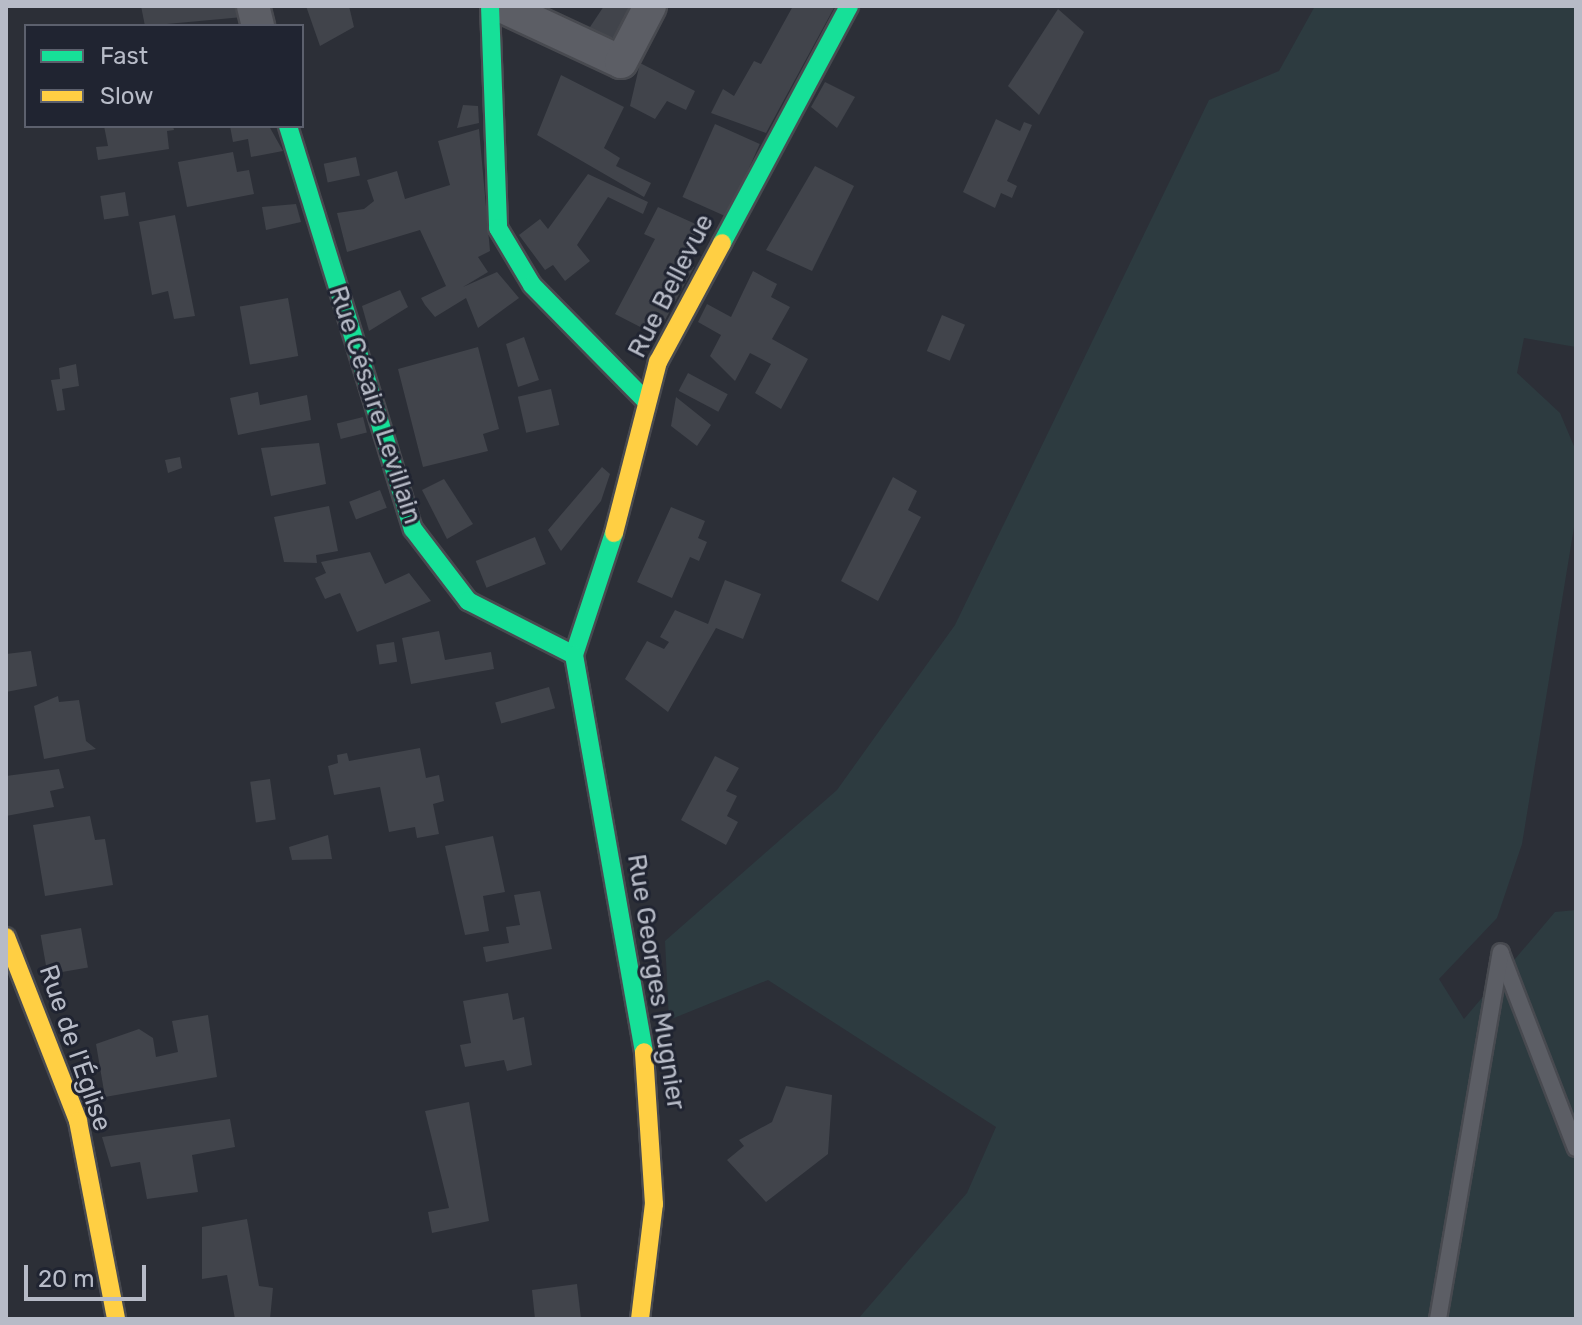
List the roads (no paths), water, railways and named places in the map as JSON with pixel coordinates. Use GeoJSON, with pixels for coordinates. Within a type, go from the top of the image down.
{"type":"FeatureCollection","features":[{"type":"Feature","properties":{"kind":"street"},"geometry":{"type":"LineString","coordinates":[[490,6],[498,228],[532,285],[646,401]]}},
{"type":"Feature","properties":{"kind":"street"},"geometry":{"type":"LineString","coordinates":[[501,6],[621,62],[650,6]]}},
{"type":"Feature","properties":{"kind":"street","name":"Rue Bellevue"},"geometry":{"type":"LineString","coordinates":[[574,655],[634,473],[646,401],[658,362],[849,6]]}},
{"type":"Feature","properties":{"kind":"street","name":"Rue Césaire Levillain"},"geometry":{"type":"LineString","coordinates":[[289,128],[413,529],[468,601],[574,655]]}},
{"type":"Feature","properties":{"kind":"street","name":"Rue Georges Mugnier"},"geometry":{"type":"LineString","coordinates":[[574,655],[648,1073],[654,1204],[640,1319]]}},
{"type":"Feature","properties":{"kind":"street","name":"Rue de l'Église"},"geometry":{"type":"LineString","coordinates":[[6,937],[78,1121],[116,1319]]}},
{"type":"Feature","properties":{"kind":"lane"},"geometry":{"type":"LineString","coordinates":[[1438,1319],[1501,952],[1576,1148]]}}]}
